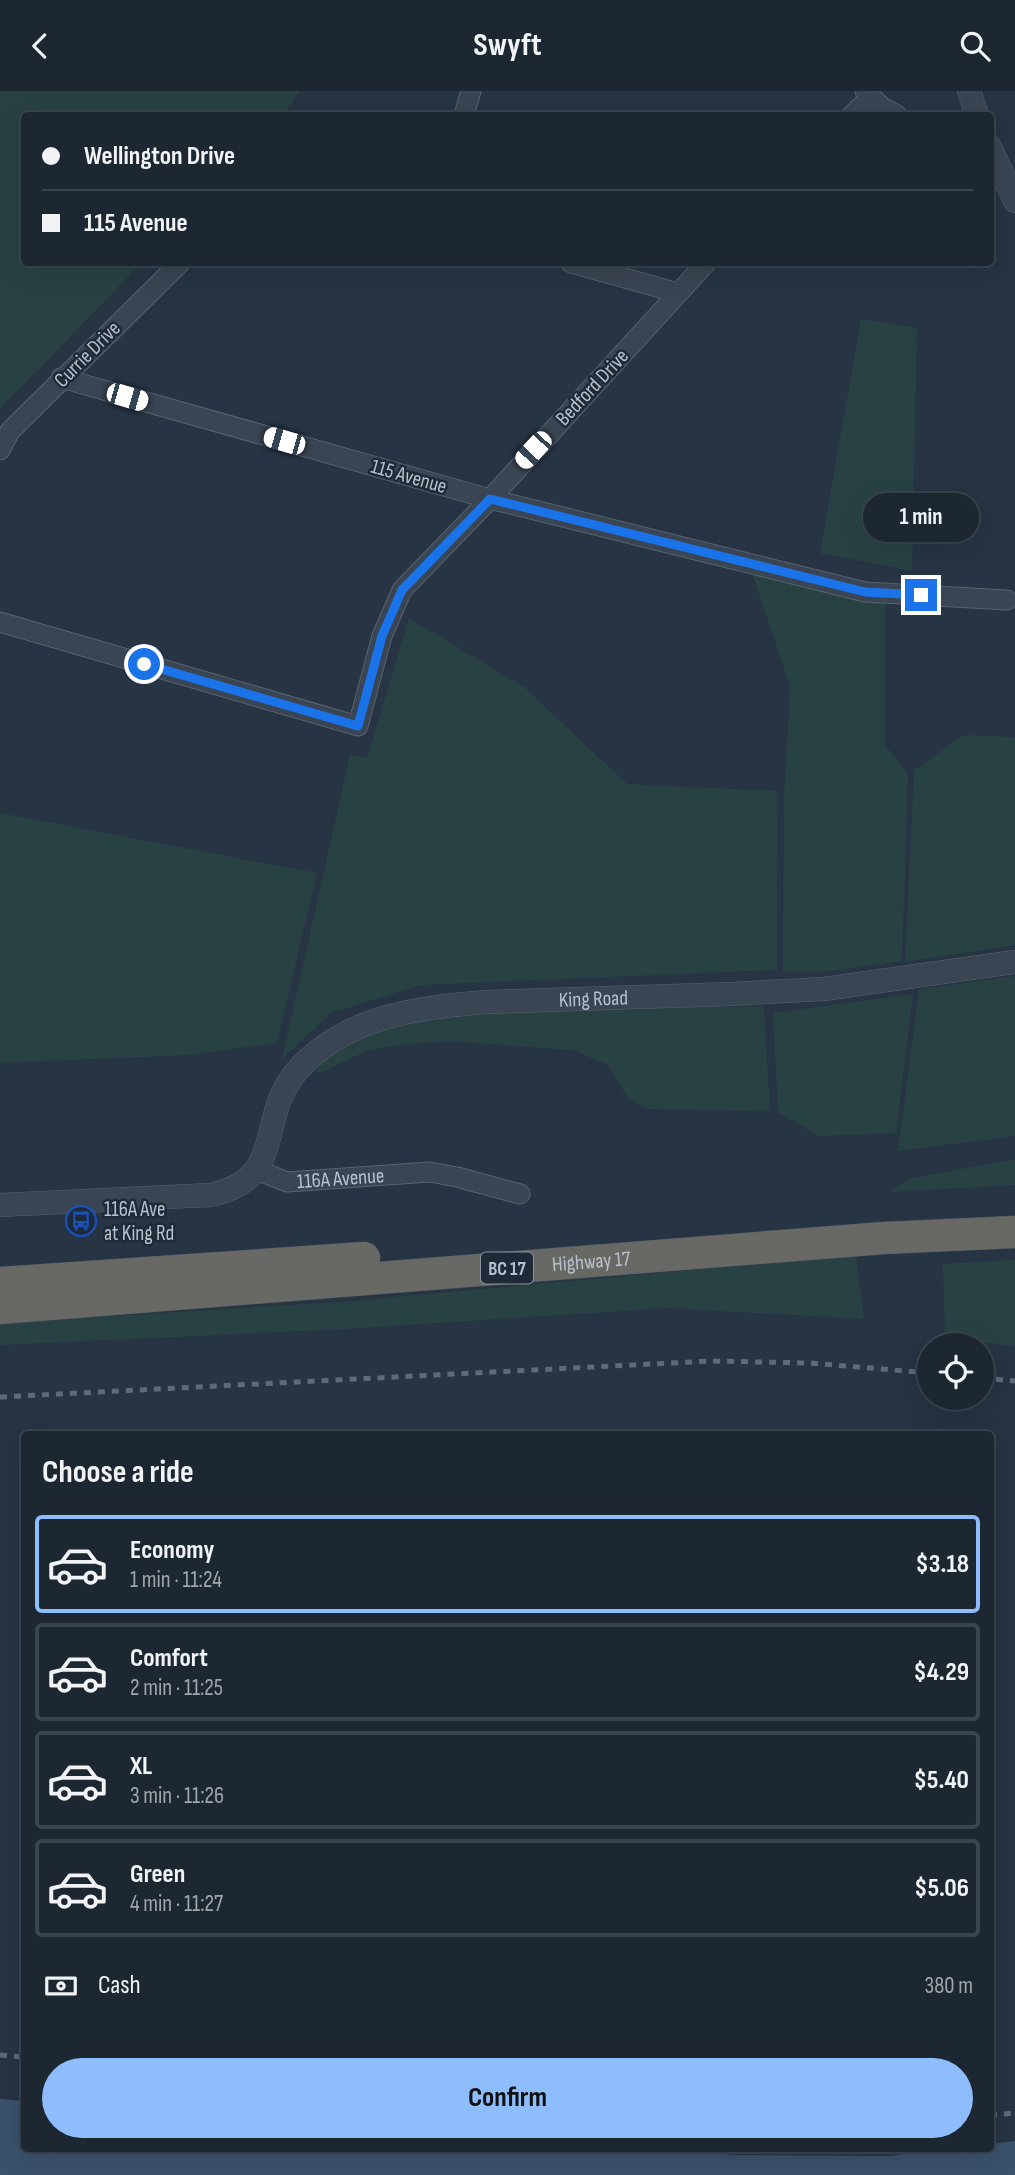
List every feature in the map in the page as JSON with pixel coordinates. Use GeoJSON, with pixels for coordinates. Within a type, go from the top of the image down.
{"type":"FeatureCollection","features":[{"type":"Feature","properties":{"kind":"highway","name":"Highway 17"},"geometry":{"type":"LineString","coordinates":[[0,1283],[867,1220],[1015,1213]]}},
{"type":"Feature","properties":{"kind":"highway","name":"Highway 17"},"geometry":{"type":"LineString","coordinates":[[0,1308],[884,1238],[1015,1232]]}},
{"type":"Feature","properties":{"kind":"street"},"geometry":{"type":"LineString","coordinates":[[465,112],[471,91]]}},
{"type":"Feature","properties":{"kind":"street"},"geometry":{"type":"LineString","coordinates":[[970,91],[976,112]]}},
{"type":"Feature","properties":{"kind":"street"},"geometry":{"type":"LineString","coordinates":[[854,112],[867,95],[892,112]]}},
{"type":"Feature","properties":{"kind":"street"},"geometry":{"type":"LineString","coordinates":[[994,156],[1015,201]]}},
{"type":"Feature","properties":{"kind":"street","name":"Currie Drive"},"geometry":{"type":"LineString","coordinates":[[0,450],[10,431],[177,266]]}},
{"type":"Feature","properties":{"kind":"street"},"geometry":{"type":"LineString","coordinates":[[582,266],[678,293]]}},
{"type":"Feature","properties":{"kind":"street","name":"Bedford Drive"},"geometry":{"type":"LineString","coordinates":[[0,622],[358,726],[382,636],[402,590],[490,499],[703,266]]}},
{"type":"Feature","properties":{"kind":"street","name":"115 Avenue"},"geometry":{"type":"LineString","coordinates":[[61,378],[490,499],[865,592],[1007,600]]}},
{"type":"Feature","properties":{"kind":"street","name":"King Road"},"geometry":{"type":"LineString","coordinates":[[257,1170],[281,1096],[295,1074],[338,1036],[395,1014],[488,1002],[731,995],[824,989],[1015,962]]}},
{"type":"Feature","properties":{"kind":"street"},"geometry":{"type":"LineString","coordinates":[[0,1205],[209,1195],[229,1191],[257,1170]]}},
{"type":"Feature","properties":{"kind":"street","name":"116A Avenue"},"geometry":{"type":"LineString","coordinates":[[257,1170],[287,1182],[430,1172],[520,1194]]}},
{"type":"Feature","properties":{"kind":"green space"},"geometry":{"type":"Polygon","coordinates":[[[0,91],[300,91],[285,112],[21,112],[21,266],[139,266],[0,409],[0,91]]]}},
{"type":"Feature","properties":{"kind":"green space"},"geometry":{"type":"Polygon","coordinates":[[[861,319],[917,328],[912,571],[820,553],[861,319]]]}},
{"type":"Feature","properties":{"kind":"green space"},"geometry":{"type":"Polygon","coordinates":[[[751,570],[885,598],[885,745],[908,774],[902,961],[830,971],[783,972],[784,797],[790,686],[751,570]]]}},
{"type":"Feature","properties":{"kind":"green space"},"geometry":{"type":"Polygon","coordinates":[[[409,618],[525,688],[627,784],[777,791],[777,970],[421,985],[331,1013],[282,1059],[350,754],[367,758],[409,618]]]}},
{"type":"Feature","properties":{"kind":"green space"},"geometry":{"type":"Polygon","coordinates":[[[964,735],[1015,737],[1015,945],[905,962],[914,770],[964,735]]]}},
{"type":"Feature","properties":{"kind":"green space"},"geometry":{"type":"Polygon","coordinates":[[[0,813],[317,873],[277,1043],[189,1055],[0,1063],[0,813]]]}},
{"type":"Feature","properties":{"kind":"green space"},"geometry":{"type":"Polygon","coordinates":[[[1015,976],[1015,1136],[898,1151],[919,989],[1015,976]]]}},
{"type":"Feature","properties":{"kind":"green space"},"geometry":{"type":"Polygon","coordinates":[[[913,994],[896,1133],[819,1136],[778,1112],[773,1013],[913,994]]]}},
{"type":"Feature","properties":{"kind":"green space"},"geometry":{"type":"Polygon","coordinates":[[[764,1006],[770,1111],[649,1109],[629,1100],[608,1065],[573,1050],[460,1042],[414,1043],[369,1050],[317,1074],[315,1063],[360,1035],[420,1018],[526,1010],[764,1006]]]}},
{"type":"Feature","properties":{"kind":"green space"},"geometry":{"type":"Polygon","coordinates":[[[1015,1159],[1015,1185],[888,1192],[913,1178],[1015,1159]]]}},
{"type":"Feature","properties":{"kind":"green space"},"geometry":{"type":"Polygon","coordinates":[[[856,1255],[864,1319],[668,1308],[346,1329],[0,1345],[0,1323],[339,1302],[856,1255]]]}},
{"type":"Feature","properties":{"kind":"green space"},"geometry":{"type":"Polygon","coordinates":[[[1015,1260],[1015,1346],[994,1344],[994,1333],[945,1333],[943,1264],[1015,1260]]]}},
{"type":"Feature","properties":{"kind":"water"},"geometry":{"type":"Polygon","coordinates":[[[0,2099],[21,2101],[21,2152],[700,2152],[736,2155],[888,2156],[921,2152],[994,2152],[994,2144],[1015,2141],[1015,2175],[0,2175],[0,2099]]]}},
{"type":"Feature","properties":{"kind":"railway"},"geometry":{"type":"LineString","coordinates":[[0,1397],[711,1361],[810,1363],[917,1372]]}},
{"type":"Feature","properties":{"kind":"railway"},"geometry":{"type":"LineString","coordinates":[[994,1379],[1015,1381]]}},
{"type":"Feature","properties":{"kind":"railway"},"geometry":{"type":"LineString","coordinates":[[0,2055],[21,2057]]}},
{"type":"Feature","properties":{"kind":"railway"},"geometry":{"type":"LineString","coordinates":[[994,2115],[1015,2113]]}},
{"type":"Feature","properties":{"kind":"place","name":"116A Ave at King Rd"},"geometry":{"type":"Point","coordinates":[81,1221]}},
{"type":"Feature","properties":{"kind":"route"},"geometry":{"type":"LineString","coordinates":[[144,664],[358,726],[382,636],[402,590],[490,499],[865,592],[921,595]]}}]}
